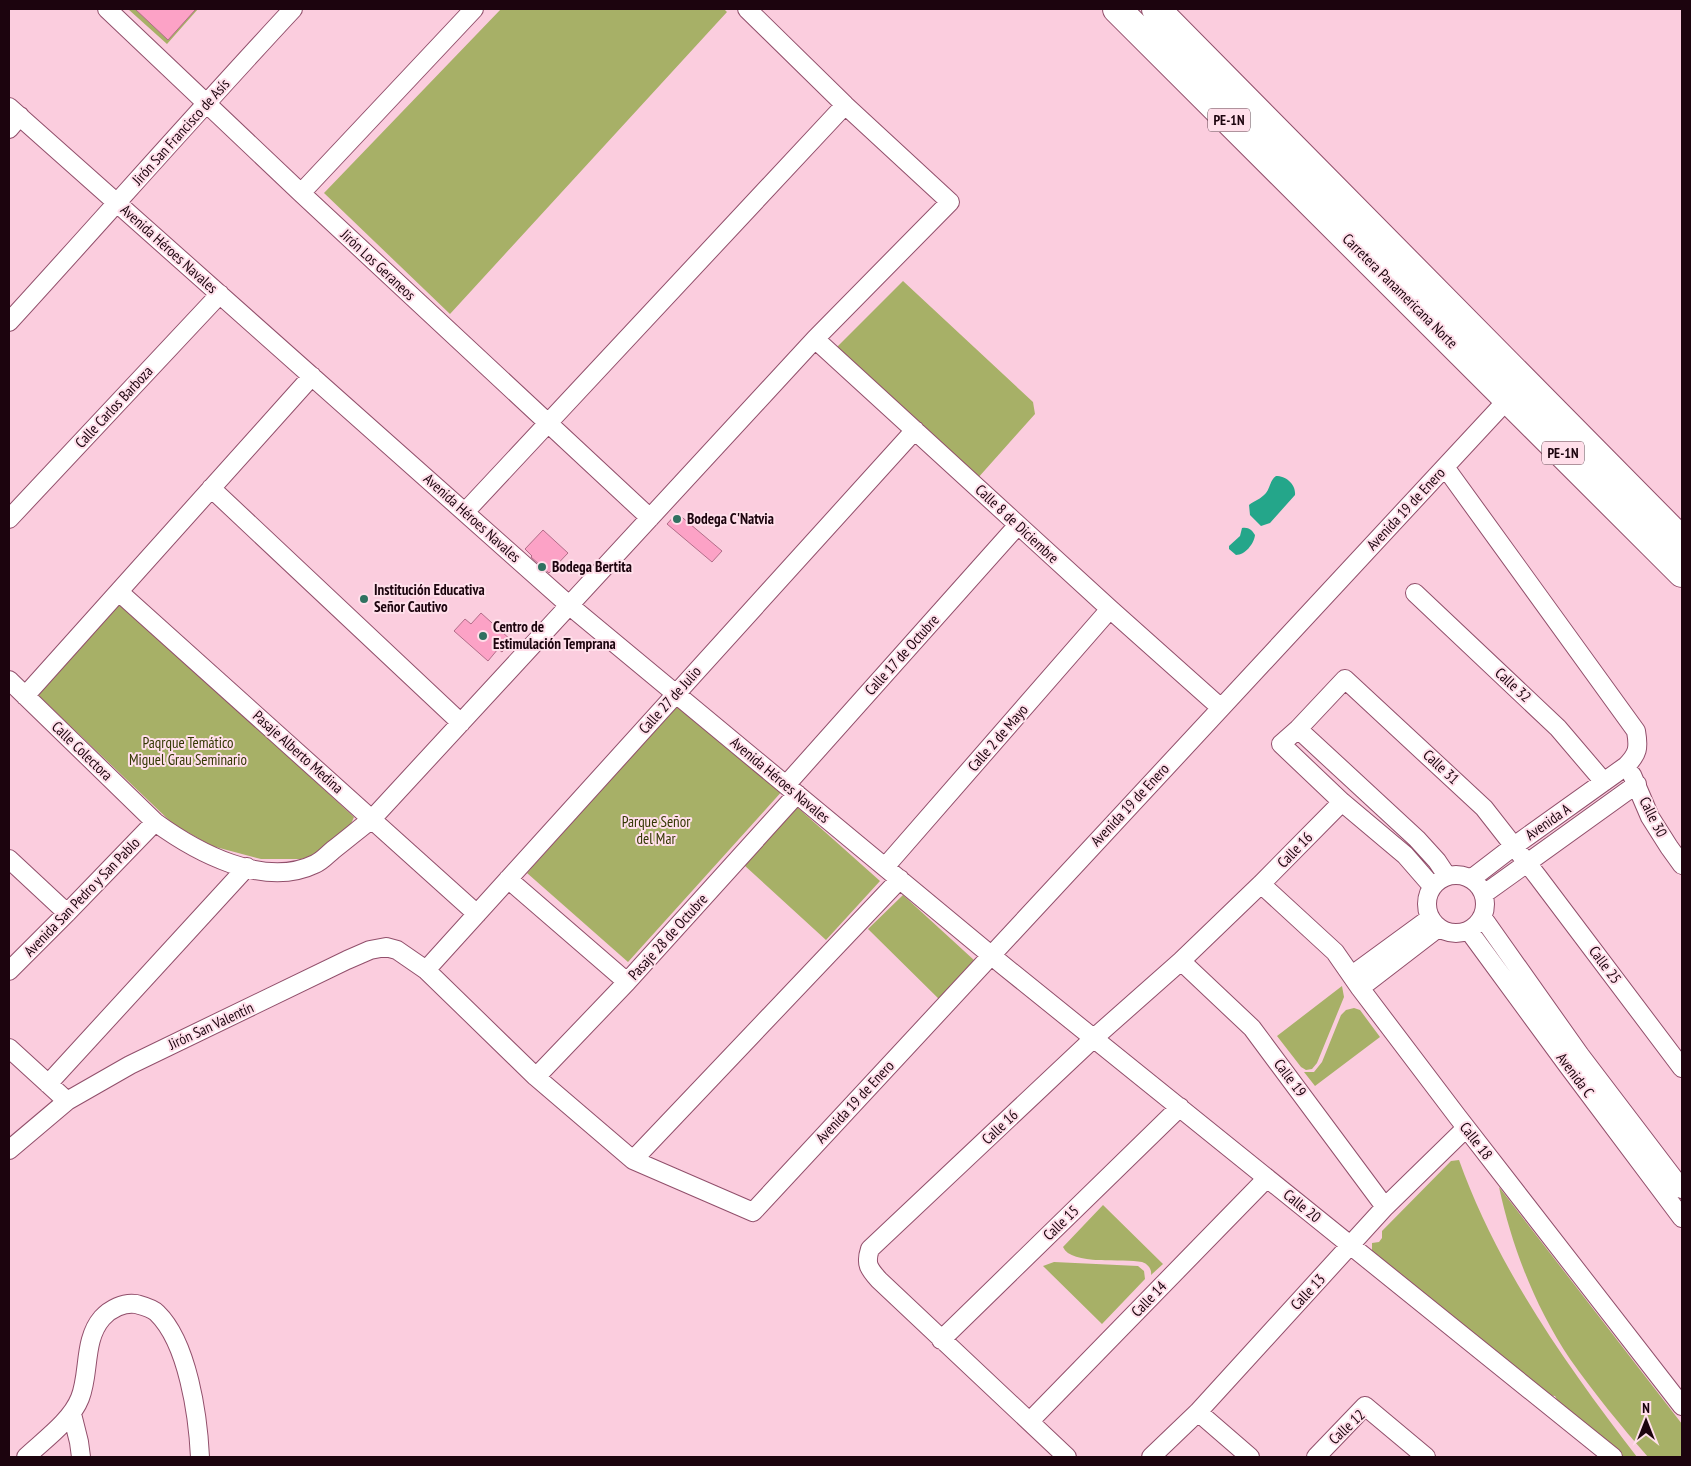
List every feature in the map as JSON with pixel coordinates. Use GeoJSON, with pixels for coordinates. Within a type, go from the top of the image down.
{"type":"FeatureCollection","features":[{"type":"Feature","properties":{"kind":"highway","name":"Carretera Panamericana Norte"},"geometry":{"type":"LineString","coordinates":[[1117,9],[1682,573]]}},
{"type":"Feature","properties":{"kind":"highway","name":"Carretera Panamericana Norte"},"geometry":{"type":"LineString","coordinates":[[1156,9],[1682,541]]}},
{"type":"Feature","properties":{"kind":"street","name":"Jirón Los Geraneos"},"geometry":{"type":"LineString","coordinates":[[107,9],[301,193],[650,518]]}},
{"type":"Feature","properties":{"kind":"street","name":"Jirón San Francisco de Asís"},"geometry":{"type":"LineString","coordinates":[[9,322],[118,203],[206,102],[293,9]]}},
{"type":"Feature","properties":{"kind":"street"},"geometry":{"type":"LineString","coordinates":[[301,193],[474,9]]}},
{"type":"Feature","properties":{"kind":"street"},"geometry":{"type":"LineString","coordinates":[[465,512],[845,105],[747,9]]}},
{"type":"Feature","properties":{"kind":"street","name":"Calle Colectora"},"geometry":{"type":"LineString","coordinates":[[9,680],[155,822],[178,839],[223,862],[270,872],[305,869],[317,863],[372,819],[815,339],[950,202],[845,105]]}},
{"type":"Feature","properties":{"kind":"street","name":"Avenida Héroes Navales"},"geometry":{"type":"LineString","coordinates":[[12,117],[118,203],[570,606],[998,960]]}},
{"type":"Feature","properties":{"kind":"street","name":"Calle Carlos Barboza"},"geometry":{"type":"LineString","coordinates":[[9,519],[220,294]]}},
{"type":"Feature","properties":{"kind":"street","name":"Calle 8 de Diciembre"},"geometry":{"type":"LineString","coordinates":[[815,339],[1221,708]]}},
{"type":"Feature","properties":{"kind":"street"},"geometry":{"type":"LineString","coordinates":[[25,696],[312,376]]}},
{"type":"Feature","properties":{"kind":"street","name":"Avenida 19 de Enero"},"geometry":{"type":"LineString","coordinates":[[753,1212],[998,960],[1221,708],[1508,398]]}},
{"type":"Feature","properties":{"kind":"street","name":"Calle 27 de Julio"},"geometry":{"type":"LineString","coordinates":[[426,970],[915,430]]}},
{"type":"Feature","properties":{"kind":"street"},"geometry":{"type":"LineString","coordinates":[[1445,466],[1636,731],[1638,744],[1635,758],[1626,766]]}},
{"type":"Feature","properties":{"kind":"street"},"geometry":{"type":"LineString","coordinates":[[212,488],[461,723]]}},
{"type":"Feature","properties":{"kind":"street","name":"Calle 17 de Octubre"},"geometry":{"type":"LineString","coordinates":[[792,790],[1018,525]]}},
{"type":"Feature","properties":{"kind":"street","name":"Pasaje Alberto Medina"},"geometry":{"type":"LineString","coordinates":[[119,592],[477,914]]}},
{"type":"Feature","properties":{"kind":"street","name":"Calle 32"},"geometry":{"type":"LineString","coordinates":[[1415,593],[1558,728],[1604,782]]}},
{"type":"Feature","properties":{"kind":"street","name":"Calle 2 de Mayo"},"geometry":{"type":"LineString","coordinates":[[885,867],[1110,609]]}},
{"type":"Feature","properties":{"kind":"street","name":"Calle 31"},"geometry":{"type":"LineString","coordinates":[[1298,729],[1345,679],[1473,796],[1528,863]]}},
{"type":"Feature","properties":{"kind":"street"},"geometry":{"type":"LineString","coordinates":[[1298,729],[1437,861],[1440,881],[1405,855],[1342,802],[1281,744],[1298,729]]}},
{"type":"Feature","properties":{"kind":"street","name":"Avenida A"},"geometry":{"type":"LineString","coordinates":[[1472,879],[1514,846],[1626,766]]}},
{"type":"Feature","properties":{"kind":"street","name":"Calle 30"},"geometry":{"type":"LineString","coordinates":[[1626,766],[1637,784],[1650,817],[1682,865]]}},
{"type":"Feature","properties":{"kind":"street","name":"Avenida A"},"geometry":{"type":"LineString","coordinates":[[1484,894],[1637,784]]}},
{"type":"Feature","properties":{"kind":"street","name":"Pasaje 28 de Octubre"},"geometry":{"type":"LineString","coordinates":[[536,1077],[627,982],[792,790]]}},
{"type":"Feature","properties":{"kind":"street","name":"Calle 16"},"geometry":{"type":"LineString","coordinates":[[1067,1457],[941,1340],[869,1269],[867,1258],[870,1249],[1094,1038],[1181,961],[1342,802]]}},
{"type":"Feature","properties":{"kind":"street","name":"Avenida San Pedro y San Pablo"},"geometry":{"type":"LineString","coordinates":[[9,971],[155,822]]}},
{"type":"Feature","properties":{"kind":"street"},"geometry":{"type":"LineString","coordinates":[[9,859],[67,913]]}},
{"type":"Feature","properties":{"kind":"street","name":"Calle 25"},"geometry":{"type":"LineString","coordinates":[[1528,863],[1682,1068]]}},
{"type":"Feature","properties":{"kind":"street"},"geometry":{"type":"LineString","coordinates":[[48,1084],[247,868]]}},
{"type":"Feature","properties":{"kind":"street"},"geometry":{"type":"LineString","coordinates":[[1455,875],[1472,879],[1484,894],[1486,902],[1483,918],[1477,926],[1469,931],[1453,934],[1434,923],[1426,902],[1440,881],[1455,875]]}},
{"type":"Feature","properties":{"kind":"street"},"geometry":{"type":"LineString","coordinates":[[508,879],[627,982]]}},
{"type":"Feature","properties":{"kind":"street"},"geometry":{"type":"LineString","coordinates":[[633,1160],[900,879]]}},
{"type":"Feature","properties":{"kind":"street","name":"Calle 18"},"geometry":{"type":"LineString","coordinates":[[1261,884],[1330,946],[1466,1128],[1682,1406]]}},
{"type":"Feature","properties":{"kind":"street","name":"Avenida C"},"geometry":{"type":"LineString","coordinates":[[1483,918],[1581,1057],[1682,1189]]}},
{"type":"Feature","properties":{"kind":"street"},"geometry":{"type":"LineString","coordinates":[[1356,981],[1434,923]]}},
{"type":"Feature","properties":{"kind":"street","name":"Avenida C"},"geometry":{"type":"LineString","coordinates":[[1469,931],[1682,1218]]}},
{"type":"Feature","properties":{"kind":"street","name":"Jirón San Valentín"},"geometry":{"type":"LineString","coordinates":[[9,1150],[67,1101],[130,1065],[370,950],[386,947],[397,950],[426,970],[536,1077],[633,1160],[753,1212]]}},
{"type":"Feature","properties":{"kind":"street","name":"Calle 20"},"geometry":{"type":"LineString","coordinates":[[998,960],[1614,1457]]}},
{"type":"Feature","properties":{"kind":"street","name":"Calle 19"},"geometry":{"type":"LineString","coordinates":[[1181,961],[1252,1028],[1385,1207]]}},
{"type":"Feature","properties":{"kind":"street"},"geometry":{"type":"LineString","coordinates":[[9,1048],[67,1101]]}},
{"type":"Feature","properties":{"kind":"street","name":"Calle 15"},"geometry":{"type":"LineString","coordinates":[[941,1340],[1180,1107]]}},
{"type":"Feature","properties":{"kind":"street","name":"Calle 13"},"geometry":{"type":"LineString","coordinates":[[1151,1457],[1198,1412],[1352,1246],[1385,1207],[1466,1128]]}},
{"type":"Feature","properties":{"kind":"street","name":"Calle 14"},"geometry":{"type":"LineString","coordinates":[[1030,1421],[1267,1178]]}},
{"type":"Feature","properties":{"kind":"street"},"geometry":{"type":"LineString","coordinates":[[26,1457],[72,1414],[80,1398],[94,1332],[102,1318],[119,1306],[133,1304],[144,1306],[156,1312],[166,1323],[183,1360],[194,1403],[200,1457]]}},
{"type":"Feature","properties":{"kind":"street","name":"Calle 12"},"geometry":{"type":"LineString","coordinates":[[1316,1457],[1365,1406],[1426,1457]]}},
{"type":"Feature","properties":{"kind":"street"},"geometry":{"type":"LineString","coordinates":[[1198,1412],[1250,1457]]}},
{"type":"Feature","properties":{"kind":"street"},"geometry":{"type":"LineString","coordinates":[[72,1414],[80,1442],[81,1457]]}},
{"type":"Feature","properties":{"kind":"green space"},"geometry":{"type":"Polygon","coordinates":[[[128,9],[198,9],[167,44],[128,9]]]}},
{"type":"Feature","properties":{"kind":"green space"},"geometry":{"type":"Polygon","coordinates":[[[501,9],[724,9],[727,12],[450,314],[324,193],[501,9]]]}},
{"type":"Feature","properties":{"kind":"green space"},"geometry":{"type":"Polygon","coordinates":[[[903,281],[1033,402],[1035,414],[977,479],[835,349],[903,281]]]}},
{"type":"Feature","properties":{"kind":"green space","name":"Paqrque Temático Miguel Grau Seminario"},"geometry":{"type":"Polygon","coordinates":[[[121,603],[354,817],[350,826],[317,854],[301,859],[261,859],[212,846],[173,824],[37,694],[121,603]]]}},
{"type":"Feature","properties":{"kind":"green space","name":"Parque Señor del Mar"},"geometry":{"type":"Polygon","coordinates":[[[683,699],[784,789],[628,962],[527,873],[683,699]]]}},
{"type":"Feature","properties":{"kind":"green space"},"geometry":{"type":"Polygon","coordinates":[[[797,807],[880,881],[826,940],[744,865],[797,807]]]}},
{"type":"Feature","properties":{"kind":"green space"},"geometry":{"type":"Polygon","coordinates":[[[903,895],[975,961],[946,1006],[868,929],[903,895]]]}},
{"type":"Feature","properties":{"kind":"green space"},"geometry":{"type":"Polygon","coordinates":[[[1342,986],[1344,997],[1317,1063],[1312,1069],[1306,1070],[1301,1067],[1277,1036],[1342,986]]]}},
{"type":"Feature","properties":{"kind":"green space"},"geometry":{"type":"Polygon","coordinates":[[[1354,1008],[1360,1010],[1380,1037],[1315,1086],[1304,1072],[1314,1072],[1322,1062],[1341,1015],[1346,1010],[1354,1008]]]}},
{"type":"Feature","properties":{"kind":"green space"},"geometry":{"type":"Polygon","coordinates":[[[1459,1160],[1493,1240],[1536,1315],[1585,1388],[1637,1457],[1622,1457],[1560,1406],[1555,1396],[1546,1395],[1372,1251],[1372,1243],[1379,1242],[1382,1238],[1382,1231],[1451,1161],[1459,1160]]]}},
{"type":"Feature","properties":{"kind":"green space"},"geometry":{"type":"Polygon","coordinates":[[[1499,1187],[1682,1424],[1682,1457],[1648,1457],[1570,1359],[1546,1319],[1526,1276],[1504,1209],[1499,1187]]]}},
{"type":"Feature","properties":{"kind":"green space"},"geometry":{"type":"Polygon","coordinates":[[[1103,1205],[1163,1264],[1151,1275],[1149,1267],[1142,1262],[1076,1257],[1068,1253],[1063,1247],[1103,1205]]]}},
{"type":"Feature","properties":{"kind":"green space"},"geometry":{"type":"Polygon","coordinates":[[[1054,1262],[1138,1266],[1144,1271],[1145,1279],[1102,1324],[1043,1266],[1054,1262]]]}},
{"type":"Feature","properties":{"kind":"shaded area"},"geometry":{"type":"Polygon","coordinates":[[[1276,476],[1290,481],[1294,487],[1295,495],[1270,523],[1261,526],[1250,515],[1249,505],[1266,493],[1276,476]]]}},
{"type":"Feature","properties":{"kind":"shaded area"},"geometry":{"type":"Polygon","coordinates":[[[1242,528],[1251,530],[1255,535],[1246,551],[1236,555],[1229,549],[1229,546],[1240,536],[1242,528]]]}},
{"type":"Feature","properties":{"kind":"building"},"geometry":{"type":"Polygon","coordinates":[[[135,9],[196,9],[168,40],[135,9]]]}},
{"type":"Feature","properties":{"kind":"building"},"geometry":{"type":"Polygon","coordinates":[[[677,513],[722,551],[712,562],[667,524],[677,513]]]}},
{"type":"Feature","properties":{"kind":"building"},"geometry":{"type":"Polygon","coordinates":[[[543,530],[568,553],[549,573],[525,549],[543,530]]]}},
{"type":"Feature","properties":{"kind":"building","name":"Centro de Estimulación Temprana"},"geometry":{"type":"Polygon","coordinates":[[[481,613],[512,641],[502,652],[498,649],[488,661],[454,631],[465,619],[471,624],[481,613]]]}},
{"type":"Feature","properties":{"kind":"place","name":"Bodega C'Natvia"},"geometry":{"type":"Point","coordinates":[677,519]}},
{"type":"Feature","properties":{"kind":"place","name":"Bodega Bertita"},"geometry":{"type":"Point","coordinates":[542,567]}},
{"type":"Feature","properties":{"kind":"place","name":"Institución Educativa Señor Cautivo"},"geometry":{"type":"Point","coordinates":[364,599]}},
{"type":"Feature","properties":{"kind":"place","name":"Centro de Estimulación Temprana"},"geometry":{"type":"Point","coordinates":[483,636]}}]}
